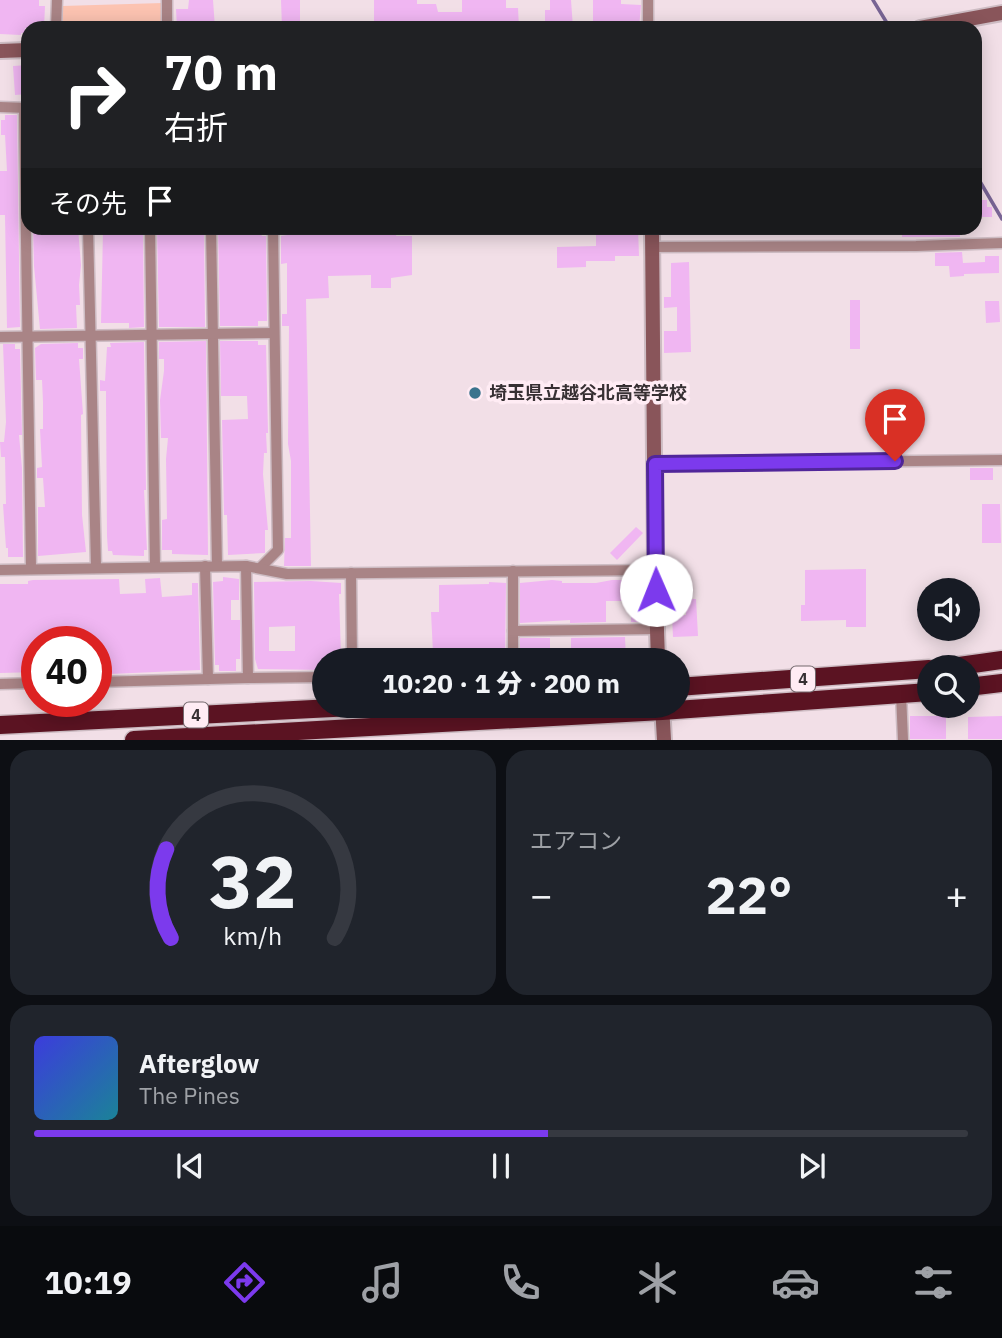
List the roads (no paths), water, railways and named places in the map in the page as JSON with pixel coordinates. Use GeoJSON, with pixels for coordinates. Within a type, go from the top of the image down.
{"type":"FeatureCollection","features":[{"type":"Feature","properties":{"kind":"highway"},"geometry":{"type":"LineString","coordinates":[[980,663],[1002,660]]}},
{"type":"Feature","properties":{"kind":"highway","name":"4"},"geometry":{"type":"LineString","coordinates":[[690,686],[917,670]]}},
{"type":"Feature","properties":{"kind":"highway"},"geometry":{"type":"LineString","coordinates":[[980,686],[1002,683]]}},
{"type":"Feature","properties":{"kind":"highway","name":"4"},"geometry":{"type":"LineString","coordinates":[[690,706],[917,693]]}},
{"type":"Feature","properties":{"kind":"highway","name":"4"},"geometry":{"type":"LineString","coordinates":[[0,726],[312,709]]}},
{"type":"Feature","properties":{"kind":"highway","name":"4"},"geometry":{"type":"LineString","coordinates":[[134,740],[280,736],[526,718]]}},
{"type":"Feature","properties":{"kind":"street"},"geometry":{"type":"LineString","coordinates":[[56,21],[57,0]]}},
{"type":"Feature","properties":{"kind":"street"},"geometry":{"type":"LineString","coordinates":[[167,0],[167,21]]}},
{"type":"Feature","properties":{"kind":"street"},"geometry":{"type":"LineString","coordinates":[[648,0],[648,21]]}},
{"type":"Feature","properties":{"kind":"street"},"geometry":{"type":"LineString","coordinates":[[958,21],[1002,13]]}},
{"type":"Feature","properties":{"kind":"street"},"geometry":{"type":"LineString","coordinates":[[0,51],[21,50]]}},
{"type":"Feature","properties":{"kind":"street"},"geometry":{"type":"LineString","coordinates":[[0,107],[21,108]]}},
{"type":"Feature","properties":{"kind":"street"},"geometry":{"type":"LineString","coordinates":[[27,235],[31,569]]}},
{"type":"Feature","properties":{"kind":"street"},"geometry":{"type":"LineString","coordinates":[[88,235],[96,567]]}},
{"type":"Feature","properties":{"kind":"street"},"geometry":{"type":"LineString","coordinates":[[150,235],[155,566]]}},
{"type":"Feature","properties":{"kind":"street"},"geometry":{"type":"LineString","coordinates":[[211,235],[217,566]]}},
{"type":"Feature","properties":{"kind":"street"},"geometry":{"type":"LineString","coordinates":[[260,568],[278,550],[273,235]]}},
{"type":"Feature","properties":{"kind":"street"},"geometry":{"type":"LineString","coordinates":[[652,235],[658,648]]}},
{"type":"Feature","properties":{"kind":"street"},"geometry":{"type":"LineString","coordinates":[[652,247],[902,247],[1002,243]]}},
{"type":"Feature","properties":{"kind":"street"},"geometry":{"type":"LineString","coordinates":[[0,337],[274,333]]}},
{"type":"Feature","properties":{"kind":"street"},"geometry":{"type":"LineString","coordinates":[[655,464],[1002,460]]}},
{"type":"Feature","properties":{"kind":"street"},"geometry":{"type":"LineString","coordinates":[[205,566],[208,679]]}},
{"type":"Feature","properties":{"kind":"street"},"geometry":{"type":"LineString","coordinates":[[0,570],[246,566],[287,574],[655,570]]}},
{"type":"Feature","properties":{"kind":"street"},"geometry":{"type":"LineString","coordinates":[[246,566],[248,678]]}},
{"type":"Feature","properties":{"kind":"street"},"geometry":{"type":"LineString","coordinates":[[513,571],[513,648]]}},
{"type":"Feature","properties":{"kind":"street"},"geometry":{"type":"LineString","coordinates":[[351,573],[352,648]]}},
{"type":"Feature","properties":{"kind":"street"},"geometry":{"type":"LineString","coordinates":[[513,631],[657,629]]}},
{"type":"Feature","properties":{"kind":"street"},"geometry":{"type":"LineString","coordinates":[[112,682],[312,677]]}},
{"type":"Feature","properties":{"kind":"street"},"geometry":{"type":"LineString","coordinates":[[0,684],[21,683]]}},
{"type":"Feature","properties":{"kind":"street"},"geometry":{"type":"LineString","coordinates":[[901,694],[902,740]]}},
{"type":"Feature","properties":{"kind":"street"},"geometry":{"type":"LineString","coordinates":[[663,718],[664,740]]}},
{"type":"Feature","properties":{"kind":"waterway"},"geometry":{"type":"LineString","coordinates":[[873,0],[886,21]]}},
{"type":"Feature","properties":{"kind":"waterway"},"geometry":{"type":"LineString","coordinates":[[982,185],[1002,219]]}},
{"type":"Feature","properties":{"kind":"place","name":"埼玉県立越谷北高等学校"},"geometry":{"type":"Point","coordinates":[475,393]}}]}
